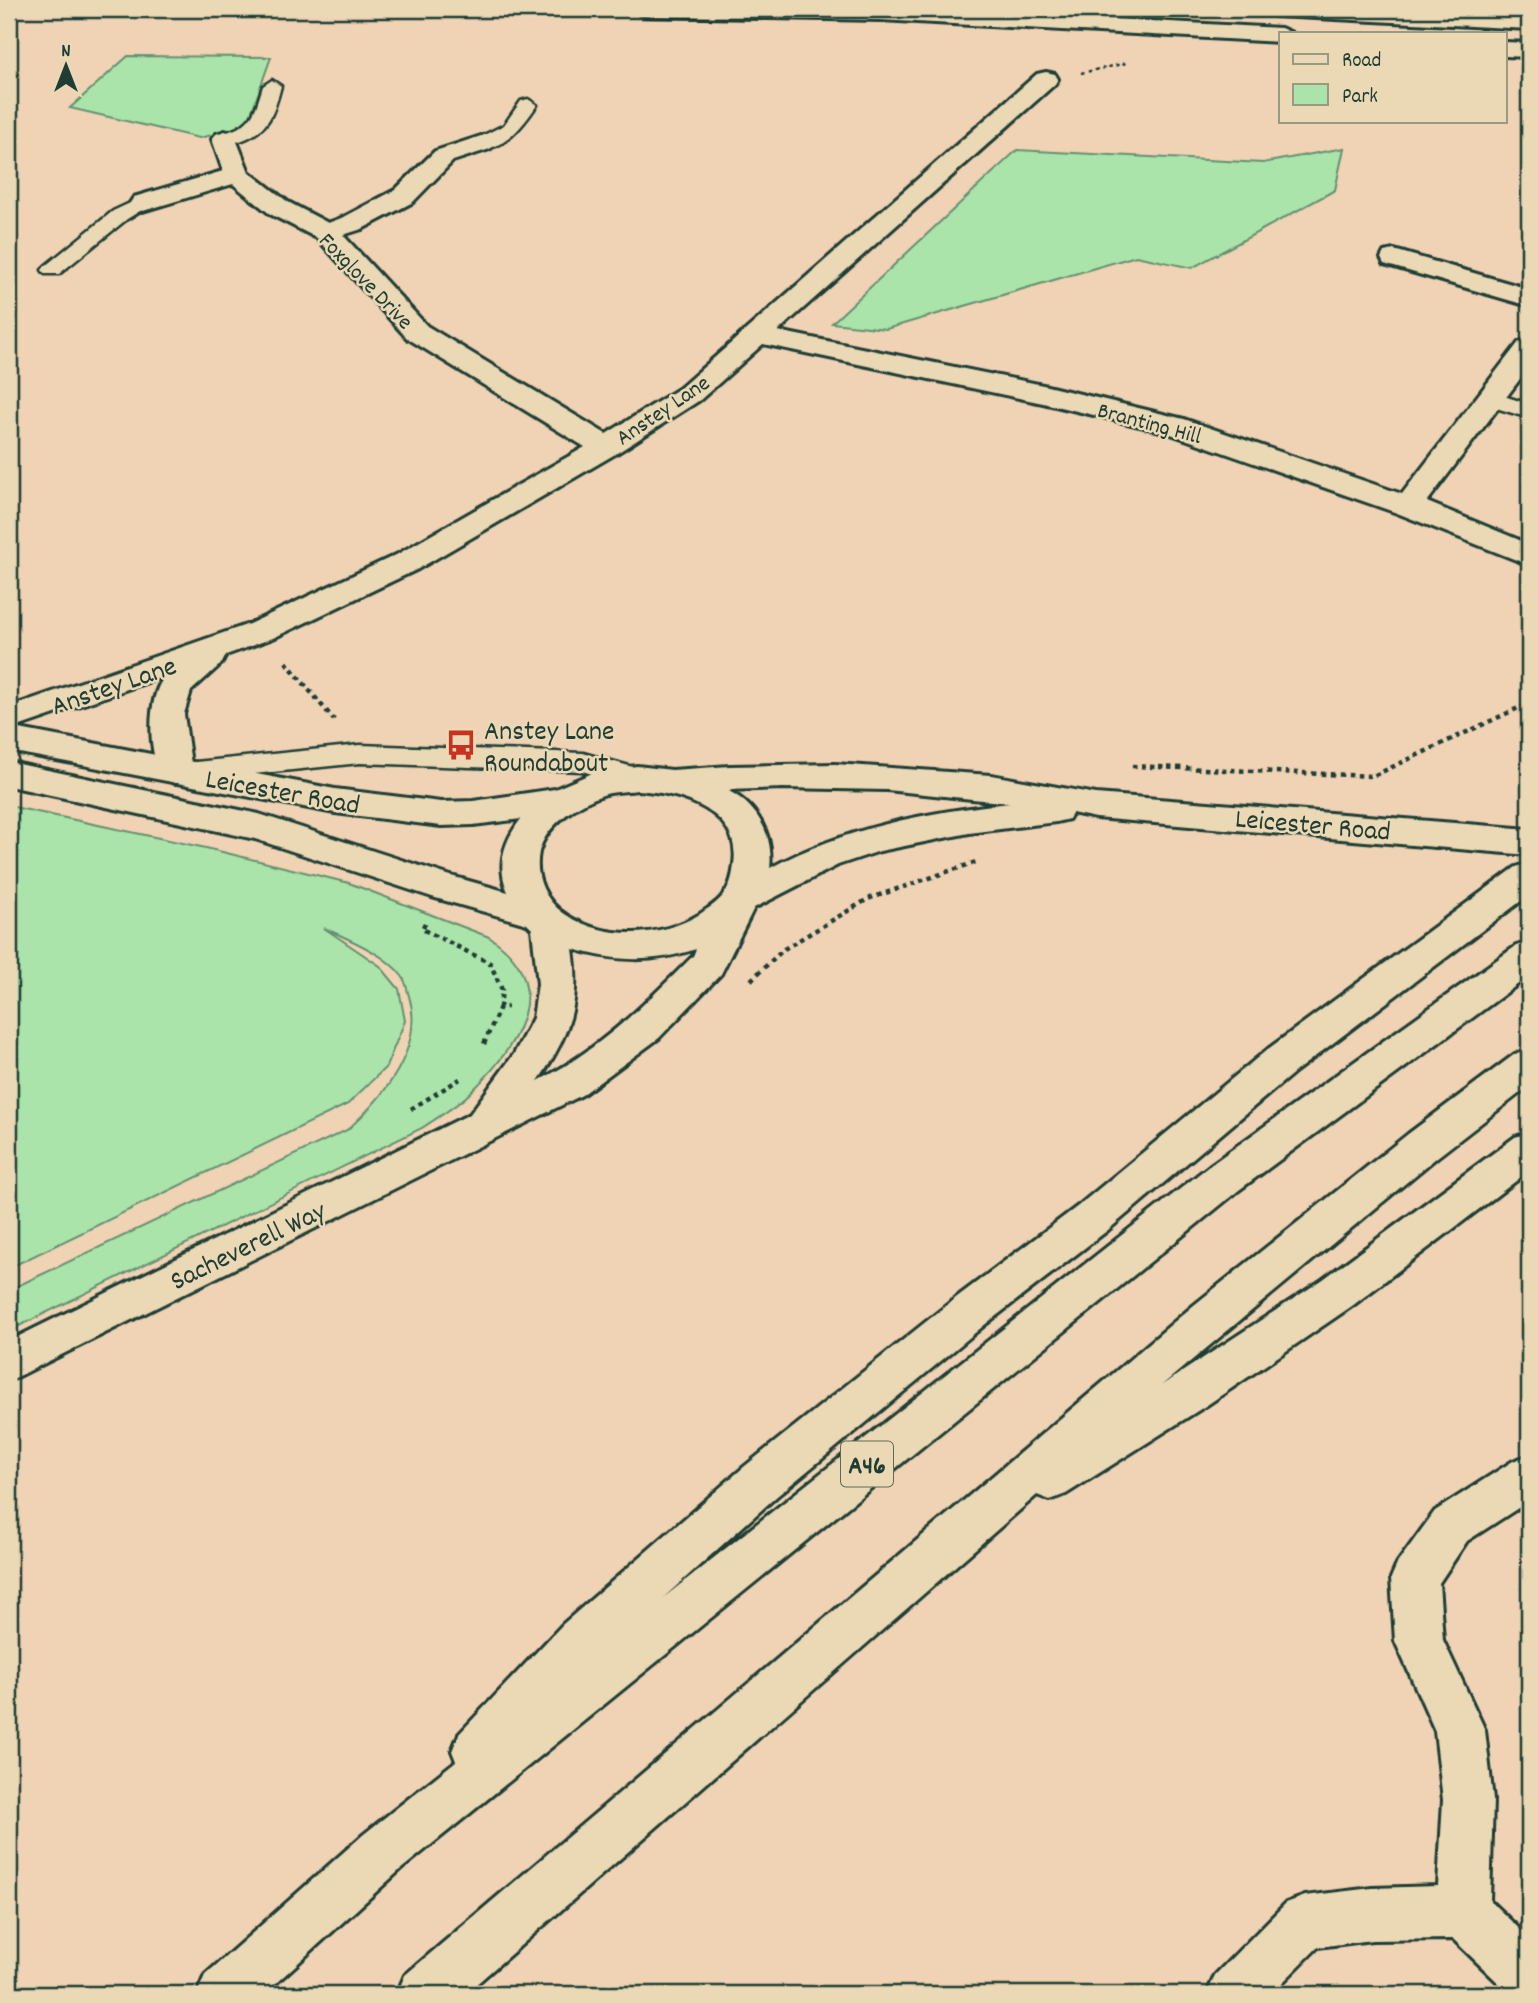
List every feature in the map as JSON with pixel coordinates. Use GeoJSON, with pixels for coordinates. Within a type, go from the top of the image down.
{"type":"FeatureCollection","features":[{"type":"Feature","properties":{"kind":"main road"},"geometry":{"type":"LineString","coordinates":[[647,9],[880,13],[1279,35]]}},
{"type":"Feature","properties":{"kind":"main road"},"geometry":{"type":"LineString","coordinates":[[1277,9],[1523,21]]}},
{"type":"Feature","properties":{"kind":"main road"},"geometry":{"type":"LineString","coordinates":[[1401,9],[1471,18]]}},
{"type":"Feature","properties":{"kind":"main road"},"geometry":{"type":"LineString","coordinates":[[1506,49],[1529,50]]}},
{"type":"Feature","properties":{"kind":"main road","name":"Anstey Lane"},"geometry":{"type":"LineString","coordinates":[[9,719],[217,649],[261,631],[407,562],[606,447],[690,394],[1046,79]]}},
{"type":"Feature","properties":{"kind":"main road"},"geometry":{"type":"LineString","coordinates":[[143,204],[237,175],[225,139]]}},
{"type":"Feature","properties":{"kind":"main road"},"geometry":{"type":"LineString","coordinates":[[417,143],[444,156]]}},
{"type":"Feature","properties":{"kind":"main road"},"geometry":{"type":"LineString","coordinates":[[326,232],[353,223],[404,196],[444,156],[481,144]]}},
{"type":"Feature","properties":{"kind":"main road","name":"Foxglove Drive"},"geometry":{"type":"LineString","coordinates":[[237,175],[279,208],[326,232],[417,332],[606,447]]}},
{"type":"Feature","properties":{"kind":"main road"},"geometry":{"type":"LineString","coordinates":[[1394,258],[1529,298]]}},
{"type":"Feature","properties":{"kind":"main road","name":"Branting Hill"},"geometry":{"type":"LineString","coordinates":[[758,335],[1043,394],[1174,425],[1408,506],[1529,555]]}},
{"type":"Feature","properties":{"kind":"main road"},"geometry":{"type":"LineString","coordinates":[[1408,506],[1529,348]]}},
{"type":"Feature","properties":{"kind":"main road","name":"Anstey Lane"},"geometry":{"type":"LineString","coordinates":[[180,772],[167,714],[175,686],[217,649]]}},
{"type":"Feature","properties":{"kind":"main road","name":"Leicester Road"},"geometry":{"type":"LineString","coordinates":[[9,739],[335,801],[441,814],[473,813],[558,801]]}},
{"type":"Feature","properties":{"kind":"main road","name":"Leicester Road"},"geometry":{"type":"LineString","coordinates":[[9,774],[260,827],[545,918]]}},
{"type":"Feature","properties":{"kind":"main road","name":"Leicester Road"},"geometry":{"type":"LineString","coordinates":[[676,781],[769,774],[929,778],[1034,792],[1096,806],[1529,842]]}},
{"type":"Feature","properties":{"kind":"main road"},"geometry":{"type":"LineString","coordinates":[[637,778],[676,781],[717,797],[746,824],[757,855],[737,905],[695,934],[652,946],[591,942],[545,918],[522,887],[518,859],[532,826],[558,801],[592,785],[637,778]]}},
{"type":"Feature","properties":{"kind":"main road","name":"Leicester Road"},"geometry":{"type":"LineString","coordinates":[[737,905],[825,856],[878,841],[976,818],[1096,806]]}},
{"type":"Feature","properties":{"kind":"main road"},"geometry":{"type":"LineString","coordinates":[[382,1852],[580,1640],[761,1481],[972,1310],[1093,1218],[1282,1060],[1529,876]]}},
{"type":"Feature","properties":{"kind":"main road","name":"Sacheverell Way"},"geometry":{"type":"LineString","coordinates":[[9,1362],[568,1084],[645,1028],[708,964],[737,905]]}},
{"type":"Feature","properties":{"kind":"main road","name":"Sacheverell Way"},"geometry":{"type":"LineString","coordinates":[[484,1125],[538,1050],[556,1007],[557,964],[545,918]]}},
{"type":"Feature","properties":{"kind":"main road","name":"A46"},"geometry":{"type":"LineString","coordinates":[[224,1994],[382,1852],[1224,1178],[1529,956]]}},
{"type":"Feature","properties":{"kind":"main road"},"geometry":{"type":"LineString","coordinates":[[424,1994],[1209,1318],[1422,1146],[1529,1066]]}},
{"type":"Feature","properties":{"kind":"main road"},"geometry":{"type":"LineString","coordinates":[[944,1545],[1191,1391],[1281,1331],[1337,1293],[1529,1149]]}},
{"type":"Feature","properties":{"kind":"main road"},"geometry":{"type":"LineString","coordinates":[[1463,1912],[1468,1800],[1460,1731],[1419,1641],[1415,1578],[1451,1526],[1529,1476]]}},
{"type":"Feature","properties":{"kind":"main road"},"geometry":{"type":"LineString","coordinates":[[1234,1994],[1305,1922],[1372,1914],[1463,1912],[1529,1975]]}},
{"type":"Feature","properties":{"kind":"lane"},"geometry":{"type":"LineString","coordinates":[[225,139],[251,131],[261,123],[272,86]]}},
{"type":"Feature","properties":{"kind":"lane"},"geometry":{"type":"LineString","coordinates":[[481,144],[511,130],[528,105]]}},
{"type":"Feature","properties":{"kind":"lane"},"geometry":{"type":"LineString","coordinates":[[52,270],[120,215],[143,204]]}},
{"type":"Feature","properties":{"kind":"lane"},"geometry":{"type":"LineString","coordinates":[[1491,399],[1529,411]]}},
{"type":"Feature","properties":{"kind":"lane"},"geometry":{"type":"LineString","coordinates":[[180,772],[360,754],[583,761],[637,778]]}},
{"type":"Feature","properties":{"kind":"path"},"geometry":{"type":"LineString","coordinates":[[1125,766],[1373,776],[1529,703]]}},
{"type":"Feature","properties":{"kind":"path"},"geometry":{"type":"LineString","coordinates":[[746,984],[783,948],[869,899],[986,859]]}},
{"type":"Feature","properties":{"kind":"path"},"geometry":{"type":"LineString","coordinates":[[445,888],[422,929],[490,963],[502,990],[500,1007],[556,1007]]}},
{"type":"Feature","properties":{"kind":"green space"},"geometry":{"type":"Polygon","coordinates":[[[128,56],[271,57],[248,122],[243,128],[199,138],[70,108],[128,56]]]}},
{"type":"Feature","properties":{"kind":"green space"},"geometry":{"type":"Polygon","coordinates":[[[1344,148],[1335,190],[1192,268],[1136,256],[886,329],[832,323],[1017,150],[1263,163],[1344,148]]]}},
{"type":"Feature","properties":{"kind":"green space"},"geometry":{"type":"Polygon","coordinates":[[[9,806],[206,848],[349,883],[489,937],[510,955],[523,974],[527,995],[524,1015],[515,1036],[503,1056],[470,1093],[422,1128],[9,1331],[9,1290],[347,1130],[374,1103],[398,1070],[411,1034],[412,1015],[405,980],[395,968],[366,948],[324,928],[380,966],[399,989],[405,1021],[386,1067],[348,1104],[9,1268],[9,806]]]}},
{"type":"Feature","properties":{"kind":"place","name":"Anstey Lane Roundabout"},"geometry":{"type":"Point","coordinates":[461,745]}}]}
